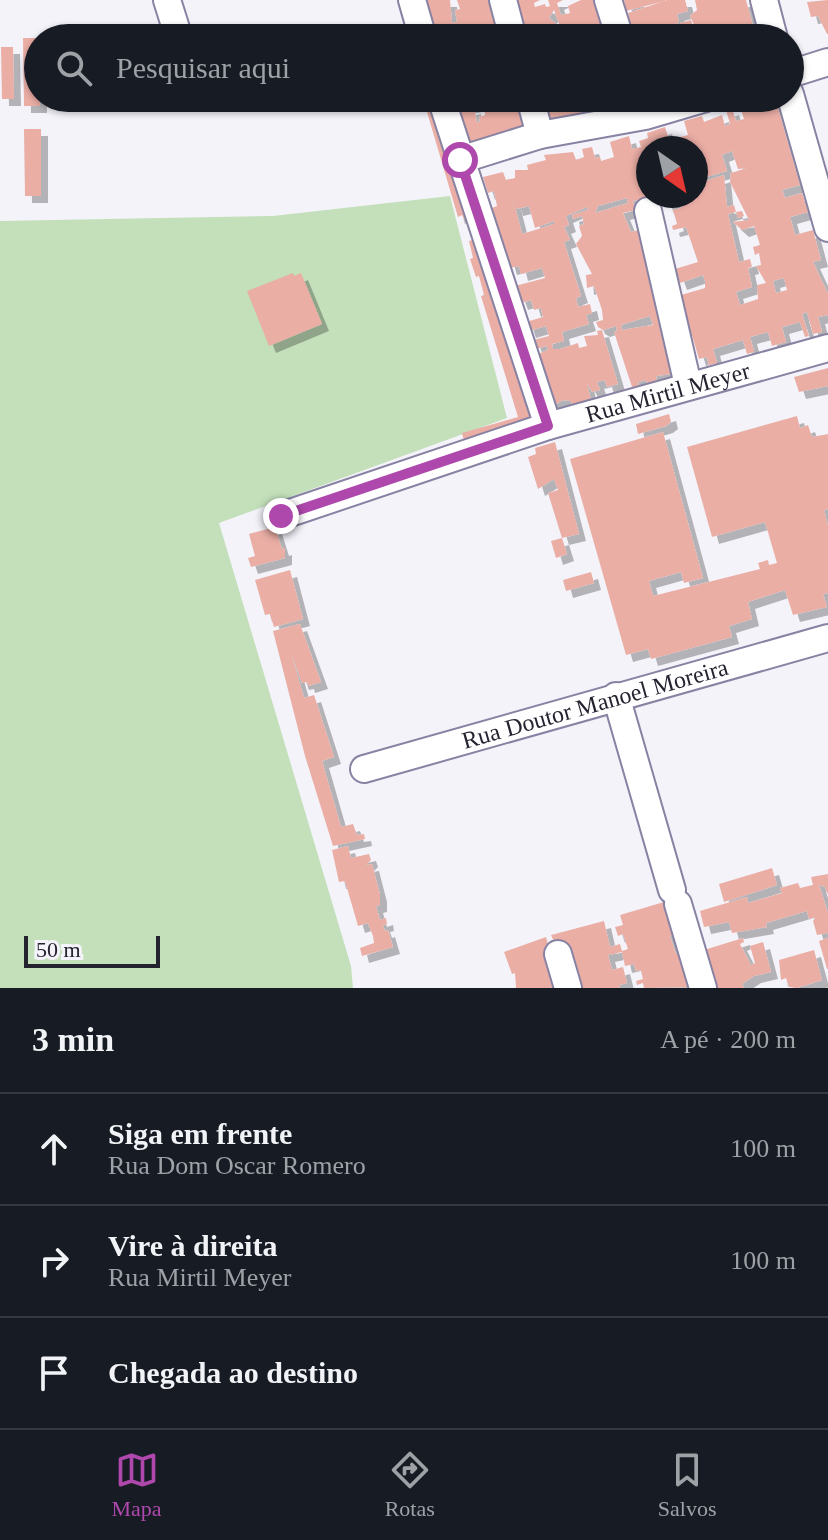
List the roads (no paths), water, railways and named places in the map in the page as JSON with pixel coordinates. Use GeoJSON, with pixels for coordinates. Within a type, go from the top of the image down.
{"type":"FeatureCollection","features":[{"type":"Feature","properties":{"kind":"street"},"geometry":{"type":"LineString","coordinates":[[167,0],[175,24]]}},
{"type":"Feature","properties":{"kind":"street"},"geometry":{"type":"LineString","coordinates":[[412,0],[419,24]]}},
{"type":"Feature","properties":{"kind":"street"},"geometry":{"type":"LineString","coordinates":[[503,0],[509,24]]}},
{"type":"Feature","properties":{"kind":"street"},"geometry":{"type":"LineString","coordinates":[[608,0],[616,24]]}},
{"type":"Feature","properties":{"kind":"street"},"geometry":{"type":"LineString","coordinates":[[764,0],[770,24]]}},
{"type":"Feature","properties":{"kind":"street"},"geometry":{"type":"LineString","coordinates":[[804,70],[828,62]]}},
{"type":"Feature","properties":{"kind":"street"},"geometry":{"type":"LineString","coordinates":[[445,112],[548,426]]}},
{"type":"Feature","properties":{"kind":"street"},"geometry":{"type":"LineString","coordinates":[[534,112],[540,135]]}},
{"type":"Feature","properties":{"kind":"street"},"geometry":{"type":"LineString","coordinates":[[460,160],[624,112]]}},
{"type":"Feature","properties":{"kind":"street"},"geometry":{"type":"LineString","coordinates":[[795,112],[828,228]]}},
{"type":"Feature","properties":{"kind":"street"},"geometry":{"type":"LineString","coordinates":[[648,211],[688,385]]}},
{"type":"Feature","properties":{"kind":"street","name":"Rua Mirtil Meyer"},"geometry":{"type":"LineString","coordinates":[[281,516],[548,426],[828,348]]}},
{"type":"Feature","properties":{"kind":"street","name":"Rua Doutor Manoel Moreira"},"geometry":{"type":"LineString","coordinates":[[364,769],[828,638]]}},
{"type":"Feature","properties":{"kind":"street"},"geometry":{"type":"LineString","coordinates":[[616,696],[703,988]]}},
{"type":"Feature","properties":{"kind":"street"},"geometry":{"type":"LineString","coordinates":[[558,954],[568,988]]}}]}
